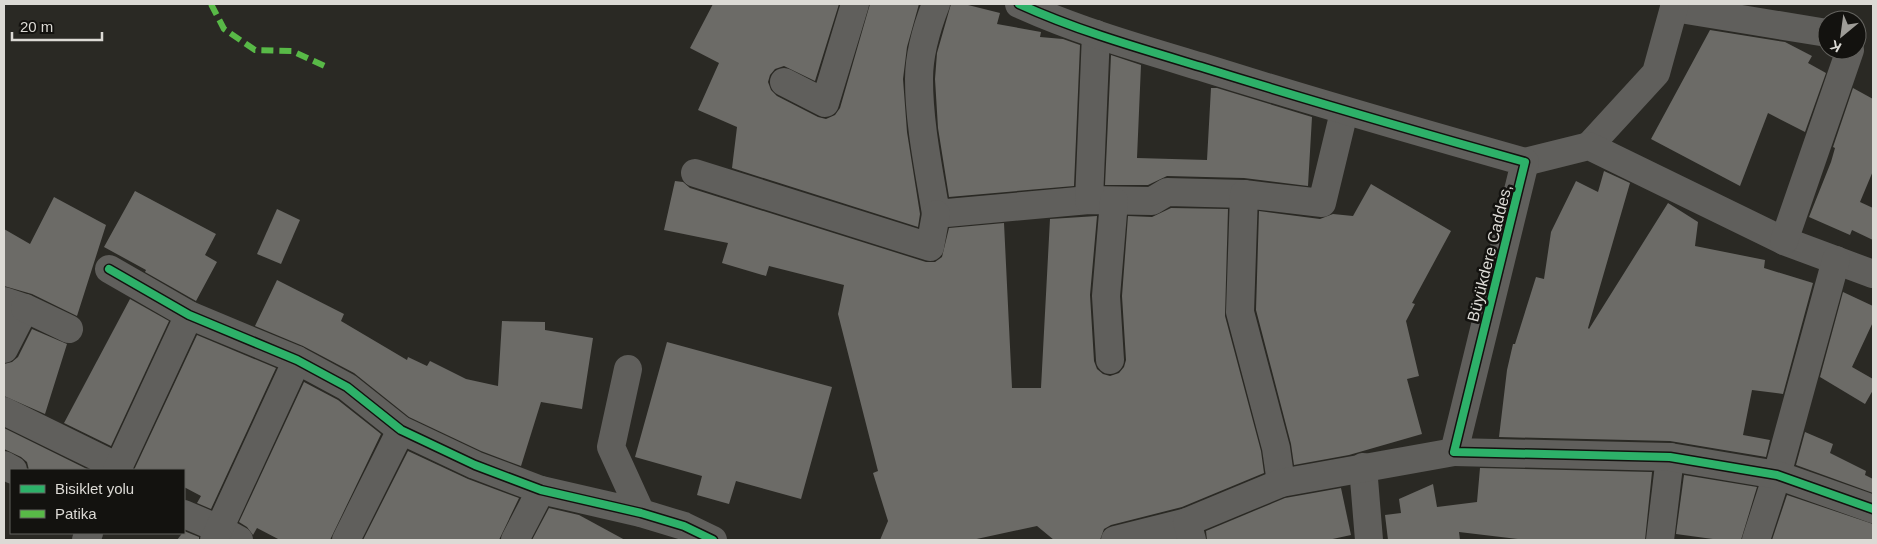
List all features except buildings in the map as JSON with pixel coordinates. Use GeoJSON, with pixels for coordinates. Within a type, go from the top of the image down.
{"type":"FeatureCollection","features":[{"type":"Feature","properties":{"kind":"street"},"geometry":{"type":"LineString","coordinates":[[784,82],[825,103],[855,4]]}},
{"type":"Feature","properties":{"kind":"street"},"geometry":{"type":"LineString","coordinates":[[695,173],[930,247],[936,214],[925,146],[919,78],[927,27],[936,4]]}},
{"type":"Feature","properties":{"kind":"street"},"geometry":{"type":"LineString","coordinates":[[1019,4],[1047,17],[1096,34],[1344,112],[1525,162],[1588,146],[1656,73],[1675,6],[1817,30]]}},
{"type":"Feature","properties":{"kind":"street"},"geometry":{"type":"LineString","coordinates":[[1096,34],[1110,360]]}},
{"type":"Feature","properties":{"kind":"street"},"geometry":{"type":"LineString","coordinates":[[1784,241],[1847,60]]}},
{"type":"Feature","properties":{"kind":"street"},"geometry":{"type":"LineString","coordinates":[[936,214],[1102,200],[1152,201],[1167,192],[1244,194],[1322,203],[1344,112]]}},
{"type":"Feature","properties":{"kind":"street"},"geometry":{"type":"LineString","coordinates":[[1588,146],[1784,241],[1873,274]]}},
{"type":"Feature","properties":{"kind":"street","name":"Büyükdere Caddes,"},"geometry":{"type":"LineString","coordinates":[[1454,452],[1525,162]]}},
{"type":"Feature","properties":{"kind":"street"},"geometry":{"type":"LineString","coordinates":[[1244,194],[1240,312],[1276,448],[1281,483]]}},
{"type":"Feature","properties":{"kind":"street"},"geometry":{"type":"LineString","coordinates":[[1756,540],[1777,476],[1836,260]]}},
{"type":"Feature","properties":{"kind":"street"},"geometry":{"type":"LineString","coordinates":[[109,269],[189,315],[297,360],[347,387],[401,430],[475,465],[541,490],[641,514],[680,533],[713,540]]}},
{"type":"Feature","properties":{"kind":"street"},"geometry":{"type":"LineString","coordinates":[[4,350],[15,304],[70,329]]}},
{"type":"Feature","properties":{"kind":"street"},"geometry":{"type":"LineString","coordinates":[[4,411],[118,469],[189,315]]}},
{"type":"Feature","properties":{"kind":"street"},"geometry":{"type":"LineString","coordinates":[[185,515],[224,536],[297,360]]}},
{"type":"Feature","properties":{"kind":"street"},"geometry":{"type":"LineString","coordinates":[[628,369],[611,447],[641,514]]}},
{"type":"Feature","properties":{"kind":"street"},"geometry":{"type":"LineString","coordinates":[[346,540],[401,430]]}},
{"type":"Feature","properties":{"kind":"street"},"geometry":{"type":"LineString","coordinates":[[1115,540],[1189,531],[1281,483],[1454,452],[1670,457],[1777,476],[1873,509]]}},
{"type":"Feature","properties":{"kind":"street"},"geometry":{"type":"LineString","coordinates":[[1660,540],[1670,457]]}},
{"type":"Feature","properties":{"kind":"street"},"geometry":{"type":"LineString","coordinates":[[1363,467],[1369,540]]}},
{"type":"Feature","properties":{"kind":"street"},"geometry":{"type":"LineString","coordinates":[[514,540],[541,490]]}},
{"type":"Feature","properties":{"kind":"marked path"},"geometry":{"type":"LineString","coordinates":[[211,4],[224,29],[255,50],[292,51],[329,68]]}},
{"type":"Feature","properties":{"kind":"cycle path"},"geometry":{"type":"LineString","coordinates":[[1019,4],[1064,23],[1134,47],[1525,162],[1454,452],[1670,457],[1777,475],[1873,509]]}},
{"type":"Feature","properties":{"kind":"cycle path"},"geometry":{"type":"LineString","coordinates":[[109,269],[189,315],[297,360],[347,387],[401,430],[475,465],[541,490],[641,513],[684,526],[713,540]]}}]}
